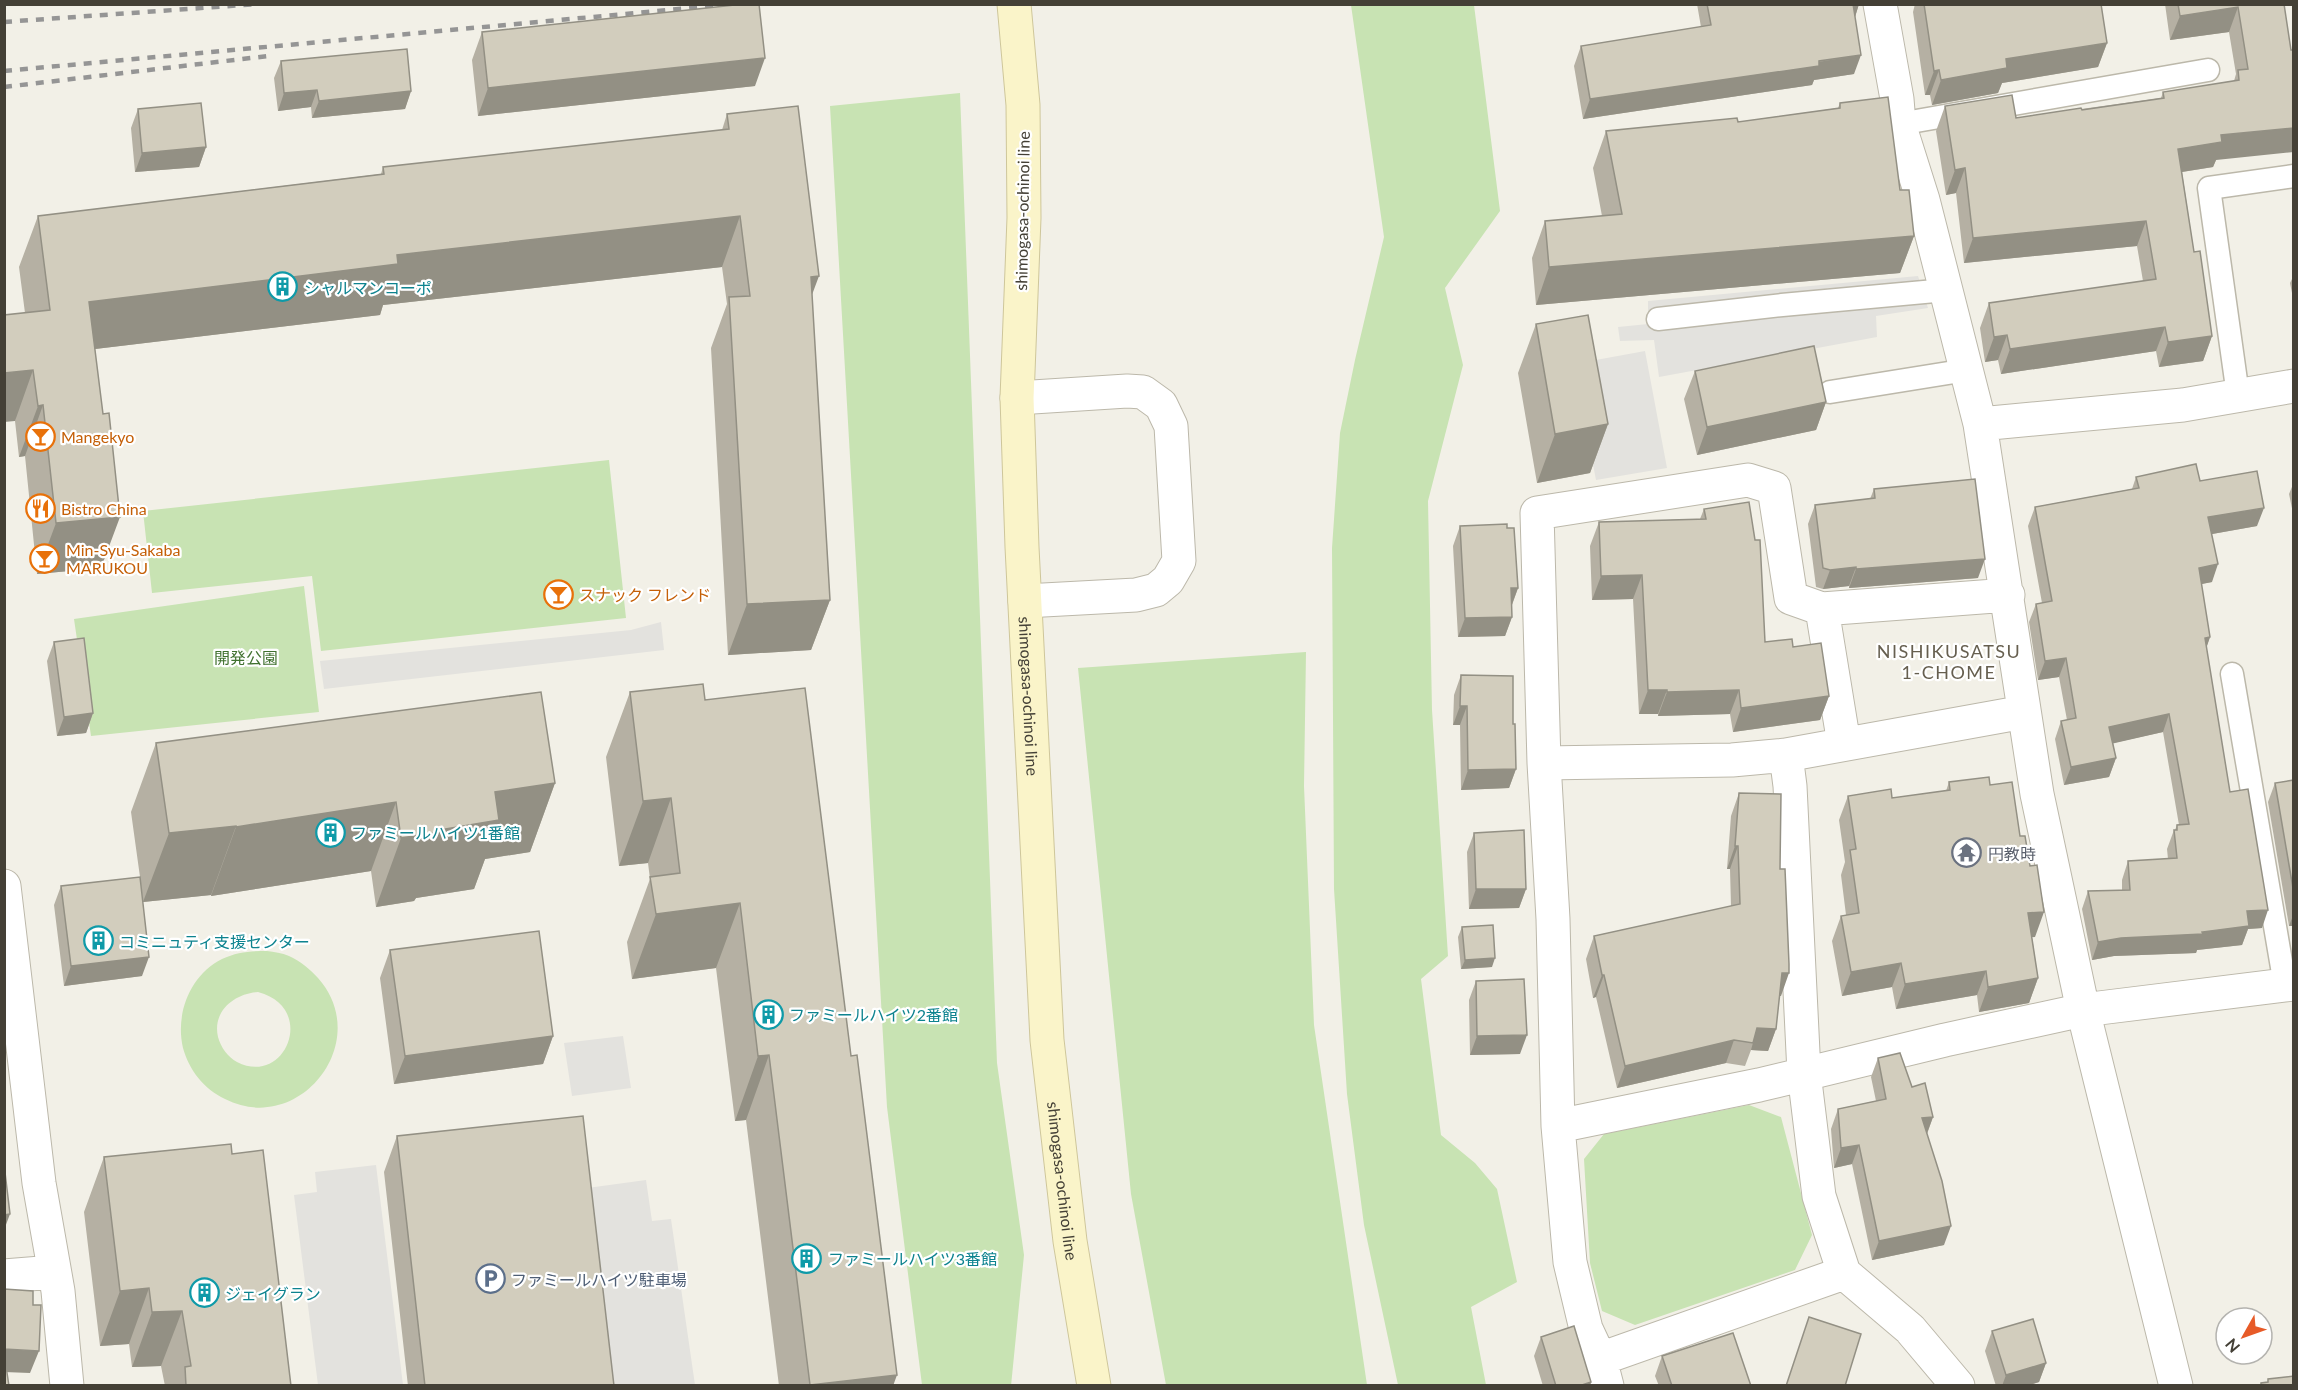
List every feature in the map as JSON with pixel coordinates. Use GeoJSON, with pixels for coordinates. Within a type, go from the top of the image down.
{"type":"FeatureCollection","features":[{"type":"Feature","properties":{"kind":"main road","name":"shimogasa-ochinoi line"},"geometry":{"type":"LineString","coordinates":[[1014,4],[1023,105],[1024,218],[1017,398],[1047,1040],[1070,1241],[1094,1386]]}},
{"type":"Feature","properties":{"kind":"street"},"geometry":{"type":"LineString","coordinates":[[1880,4],[1890,108],[1923,200],[1980,423],[2037,794],[2083,1010],[2176,1386]]}},
{"type":"Feature","properties":{"kind":"street"},"geometry":{"type":"LineString","coordinates":[[1980,423],[2183,405],[2294,386]]}},
{"type":"Feature","properties":{"kind":"street"},"geometry":{"type":"LineString","coordinates":[[1017,398],[1127,391],[1143,392],[1161,405],[1171,426],[1179,561],[1168,580],[1156,590],[1136,595],[1025,601]]}},
{"type":"Feature","properties":{"kind":"street"},"geometry":{"type":"LineString","coordinates":[[1844,1273],[1604,1372],[1577,1331],[1558,1126],[1553,919],[1544,763],[1537,513],[1748,480],[1774,488],[1791,598],[1822,609],[2008,595]]}},
{"type":"Feature","properties":{"kind":"street"},"geometry":{"type":"LineString","coordinates":[[1822,609],[1844,744]]}},
{"type":"Feature","properties":{"kind":"street"},"geometry":{"type":"LineString","coordinates":[[1544,763],[1732,760],[1786,755],[2024,712]]}},
{"type":"Feature","properties":{"kind":"street"},"geometry":{"type":"LineString","coordinates":[[1786,755],[1790,786],[1804,1073],[1819,1196],[1844,1273],[1910,1329],[1958,1386]]}},
{"type":"Feature","properties":{"kind":"street"},"geometry":{"type":"LineString","coordinates":[[4,886],[8,948],[39,1183],[58,1291],[68,1386]]}},
{"type":"Feature","properties":{"kind":"street"},"geometry":{"type":"LineString","coordinates":[[1558,1126],[1759,1085],[2083,1010],[2289,984]]}},
{"type":"Feature","properties":{"kind":"street"},"geometry":{"type":"LineString","coordinates":[[4,1276],[54,1272]]}},
{"type":"Feature","properties":{"kind":"lane"},"geometry":{"type":"LineString","coordinates":[[1890,108],[2208,70]]}},
{"type":"Feature","properties":{"kind":"lane"},"geometry":{"type":"LineString","coordinates":[[2238,395],[2209,188],[2294,177]]}},
{"type":"Feature","properties":{"kind":"lane"},"geometry":{"type":"LineString","coordinates":[[1658,320],[1782,305],[1946,290]]}},
{"type":"Feature","properties":{"kind":"lane"},"geometry":{"type":"LineString","coordinates":[[1830,392],[1967,370]]}},
{"type":"Feature","properties":{"kind":"lane"},"geometry":{"type":"LineString","coordinates":[[2232,674],[2289,984]]}},
{"type":"Feature","properties":{"kind":"green space"},"geometry":{"type":"Polygon","coordinates":[[[1351,5],[1474,5],[1500,211],[1445,288],[1463,365],[1428,501],[1432,710],[1448,956],[1421,979],[1441,1135],[1475,1163],[1497,1189],[1517,1282],[1471,1307],[1486,1385],[1398,1385],[1364,1225],[1347,1094],[1334,889],[1332,548],[1340,433],[1384,237],[1351,5]]]}},
{"type":"Feature","properties":{"kind":"green space"},"geometry":{"type":"Polygon","coordinates":[[[960,93],[997,1063],[1024,1255],[1011,1386],[922,1385],[887,1107],[830,106],[960,93]]]}},
{"type":"Feature","properties":{"kind":"green space"},"geometry":{"type":"Polygon","coordinates":[[[609,460],[626,618],[321,651],[312,576],[152,593],[143,511],[609,460]]]}},
{"type":"Feature","properties":{"kind":"green space","name":"開発公園"},"geometry":{"type":"Polygon","coordinates":[[[304,586],[319,712],[91,736],[74,619],[304,586]]]}},
{"type":"Feature","properties":{"kind":"green space"},"geometry":{"type":"Polygon","coordinates":[[[1306,652],[1304,786],[1314,1025],[1367,1385],[1166,1385],[1131,1194],[1078,668],[1306,652]]]}},
{"type":"Feature","properties":{"kind":"green space"},"geometry":{"type":"Polygon","coordinates":[[[267,951],[289,956],[318,978],[333,1003],[338,1029],[333,1054],[321,1076],[302,1094],[279,1105],[253,1107],[217,1095],[198,1078],[183,1048],[181,1022],[183,1009],[193,985],[211,966],[222,959],[244,952],[267,951]],[[258,992],[249,993],[234,1000],[222,1012],[218,1019],[218,1037],[223,1048],[234,1060],[254,1067],[269,1064],[281,1055],[288,1042],[290,1028],[287,1013],[276,1001],[258,992]]]}},
{"type":"Feature","properties":{"kind":"green space"},"geometry":{"type":"Polygon","coordinates":[[[1749,1105],[1781,1117],[1812,1235],[1795,1270],[1635,1325],[1602,1311],[1590,1263],[1584,1159],[1604,1134],[1749,1105]]]}},
{"type":"Feature","properties":{"kind":"shaded area"},"geometry":{"type":"Polygon","coordinates":[[[1918,276],[1928,308],[1876,316],[1877,337],[1659,377],[1654,340],[1620,341],[1618,327],[1648,324],[1648,301],[1918,276]]]}},
{"type":"Feature","properties":{"kind":"shaded area"},"geometry":{"type":"Polygon","coordinates":[[[1645,351],[1667,468],[1596,480],[1574,364],[1645,351]]]}},
{"type":"Feature","properties":{"kind":"shaded area"},"geometry":{"type":"Polygon","coordinates":[[[661,622],[664,650],[324,689],[320,661],[631,630],[661,622]]]}},
{"type":"Feature","properties":{"kind":"shaded area"},"geometry":{"type":"Polygon","coordinates":[[[623,1036],[631,1088],[572,1096],[564,1043],[623,1036]]]}},
{"type":"Feature","properties":{"kind":"shaded area"},"geometry":{"type":"Polygon","coordinates":[[[376,1165],[403,1385],[318,1385],[294,1195],[317,1192],[315,1172],[376,1165]]]}},
{"type":"Feature","properties":{"kind":"shaded area"},"geometry":{"type":"Polygon","coordinates":[[[646,1180],[652,1221],[671,1219],[695,1385],[609,1385],[580,1189],[646,1180]]]}},
{"type":"Feature","properties":{"kind":"building"},"geometry":{"type":"Polygon","coordinates":[[[759,4],[765,58],[488,88],[482,32],[759,4]]]}},
{"type":"Feature","properties":{"kind":"building"},"geometry":{"type":"Polygon","coordinates":[[[1707,4],[1853,4],[1861,55],[1819,61],[1819,66],[1590,99],[1581,46],[1711,25],[1707,4]]]}},
{"type":"Feature","properties":{"kind":"building"},"geometry":{"type":"Polygon","coordinates":[[[1924,4],[2101,4],[2107,43],[2006,59],[2007,68],[1941,80],[1939,70],[1934,71],[1924,4]]]}},
{"type":"Feature","properties":{"kind":"building"},"geometry":{"type":"Polygon","coordinates":[[[2178,4],[2284,4],[2291,50],[2294,50],[2294,128],[2221,135],[2222,142],[2178,149],[2194,252],[2200,251],[2212,336],[2168,342],[2165,327],[2010,349],[2007,335],[1994,337],[1989,303],[2156,279],[2146,221],[1973,238],[1965,168],[1955,170],[1945,106],[2012,95],[2016,118],[2164,98],[2163,92],[2239,80],[2238,70],[2248,69],[2238,7],[2180,16],[2178,4]]]}},
{"type":"Feature","properties":{"kind":"building"},"geometry":{"type":"Polygon","coordinates":[[[407,49],[411,91],[319,101],[317,90],[284,93],[281,61],[407,49]]]}},
{"type":"Feature","properties":{"kind":"building"},"geometry":{"type":"Polygon","coordinates":[[[1888,97],[1900,190],[1909,190],[1914,236],[1549,267],[1545,221],[1622,214],[1606,131],[1737,118],[1738,122],[1840,108],[1840,103],[1888,97]]]}},
{"type":"Feature","properties":{"kind":"building"},"geometry":{"type":"Polygon","coordinates":[[[201,103],[206,147],[142,153],[138,109],[201,103]]]}},
{"type":"Feature","properties":{"kind":"building"},"geometry":{"type":"Polygon","coordinates":[[[798,106],[819,276],[811,277],[830,600],[747,604],[729,297],[750,296],[740,216],[397,255],[398,264],[89,302],[103,414],[109,413],[120,517],[56,523],[43,405],[38,406],[33,370],[4,373],[4,315],[50,310],[38,216],[384,174],[383,167],[729,129],[727,114],[798,106]]]}},
{"type":"Feature","properties":{"kind":"building"},"geometry":{"type":"Polygon","coordinates":[[[1588,315],[1608,424],[1555,434],[1536,324],[1588,315]]]}},
{"type":"Feature","properties":{"kind":"building"},"geometry":{"type":"Polygon","coordinates":[[[1814,346],[1826,402],[1707,427],[1695,371],[1814,346]]]}},
{"type":"Feature","properties":{"kind":"building"},"geometry":{"type":"Polygon","coordinates":[[[2196,464],[2200,481],[2257,471],[2264,508],[2208,517],[2218,564],[2199,568],[2210,637],[2205,638],[2230,792],[2248,789],[2268,910],[2247,911],[2249,926],[2202,932],[2203,934],[2121,938],[2098,942],[2088,891],[2130,890],[2128,861],[2177,858],[2174,830],[2177,830],[2177,825],[2189,824],[2169,714],[2109,727],[2116,758],[2071,767],[2061,721],[2076,718],[2066,658],[2045,661],[2036,604],[2052,601],[2035,507],[2139,488],[2136,477],[2196,464]]]}},
{"type":"Feature","properties":{"kind":"building"},"geometry":{"type":"Polygon","coordinates":[[[1975,479],[1985,559],[1856,569],[1856,567],[1830,570],[1823,568],[1815,505],[1875,498],[1874,489],[1975,479]]]}},
{"type":"Feature","properties":{"kind":"building"},"geometry":{"type":"Polygon","coordinates":[[[1749,502],[1755,540],[1760,540],[1765,642],[1792,639],[1793,647],[1821,643],[1829,696],[1741,708],[1739,690],[1667,692],[1667,690],[1648,690],[1642,575],[1601,576],[1599,522],[1706,519],[1704,509],[1749,502]]]}},
{"type":"Feature","properties":{"kind":"building"},"geometry":{"type":"Polygon","coordinates":[[[1507,524],[1507,528],[1514,528],[1518,588],[1511,588],[1512,617],[1465,618],[1460,526],[1507,524]]]}},
{"type":"Feature","properties":{"kind":"building"},"geometry":{"type":"Polygon","coordinates":[[[84,638],[93,713],[64,717],[54,642],[84,638]]]}},
{"type":"Feature","properties":{"kind":"building"},"geometry":{"type":"Polygon","coordinates":[[[1461,675],[1513,676],[1516,769],[1468,770],[1467,706],[1460,706],[1461,675]]]}},
{"type":"Feature","properties":{"kind":"building"},"geometry":{"type":"Polygon","coordinates":[[[703,684],[705,700],[805,688],[851,1056],[857,1055],[897,1375],[810,1385],[769,1055],[758,1056],[740,903],[656,914],[650,877],[680,873],[671,798],[643,801],[630,692],[703,684]]]}},
{"type":"Feature","properties":{"kind":"building"},"geometry":{"type":"Polygon","coordinates":[[[541,692],[555,783],[495,792],[499,820],[401,838],[396,802],[236,827],[169,833],[156,743],[541,692]]]}},
{"type":"Feature","properties":{"kind":"building"},"geometry":{"type":"Polygon","coordinates":[[[1989,777],[1990,785],[2012,782],[2020,836],[2025,836],[2030,866],[2037,865],[2044,912],[2028,913],[2038,978],[1988,987],[1986,971],[1905,984],[1901,963],[1851,972],[1841,916],[1859,913],[1850,850],[1856,849],[1848,796],[1891,789],[1892,798],[1950,790],[1949,782],[1989,777]]]}},
{"type":"Feature","properties":{"kind":"building"},"geometry":{"type":"Polygon","coordinates":[[[2294,780],[2294,894],[2275,783],[2294,780]]]}},
{"type":"Feature","properties":{"kind":"building"},"geometry":{"type":"Polygon","coordinates":[[[1739,793],[1781,794],[1780,869],[1785,869],[1789,973],[1782,973],[1776,1029],[1757,1028],[1753,1043],[1734,1040],[1625,1066],[1594,936],[1740,904],[1738,846],[1735,846],[1739,793]]]}},
{"type":"Feature","properties":{"kind":"building"},"geometry":{"type":"Polygon","coordinates":[[[1524,830],[1526,889],[1476,889],[1474,833],[1524,830]]]}},
{"type":"Feature","properties":{"kind":"building","name":"コミニュティ支援センター"},"geometry":{"type":"Polygon","coordinates":[[[140,877],[149,957],[71,966],[61,886],[140,877]]]}},
{"type":"Feature","properties":{"kind":"building"},"geometry":{"type":"Polygon","coordinates":[[[1493,925],[1495,958],[1465,960],[1462,927],[1493,925]]]}},
{"type":"Feature","properties":{"kind":"building"},"geometry":{"type":"Polygon","coordinates":[[[539,931],[553,1036],[405,1056],[390,950],[539,931]]]}},
{"type":"Feature","properties":{"kind":"building"},"geometry":{"type":"Polygon","coordinates":[[[1524,979],[1527,1035],[1477,1036],[1476,981],[1524,979]]]}},
{"type":"Feature","properties":{"kind":"building"},"geometry":{"type":"Polygon","coordinates":[[[1900,1053],[1912,1087],[1925,1083],[1933,1117],[1922,1118],[1942,1181],[1951,1226],[1879,1241],[1859,1145],[1841,1148],[1838,1109],[1886,1099],[1878,1058],[1900,1053]]]}},
{"type":"Feature","properties":{"kind":"building","name":"ファミールハイツ駐車場"},"geometry":{"type":"Polygon","coordinates":[[[583,1116],[614,1386],[425,1386],[397,1136],[583,1116]]]}},
{"type":"Feature","properties":{"kind":"building"},"geometry":{"type":"Polygon","coordinates":[[[231,1144],[232,1154],[263,1150],[291,1386],[186,1386],[185,1367],[191,1366],[182,1311],[152,1312],[149,1288],[120,1291],[104,1157],[231,1144]]]}},
{"type":"Feature","properties":{"kind":"building"},"geometry":{"type":"Polygon","coordinates":[[[4,1164],[10,1214],[4,1215],[4,1164]]]}},
{"type":"Feature","properties":{"kind":"building"},"geometry":{"type":"Polygon","coordinates":[[[4,1289],[33,1291],[33,1305],[41,1305],[39,1351],[4,1349],[4,1289]]]}},
{"type":"Feature","properties":{"kind":"building"},"geometry":{"type":"Polygon","coordinates":[[[1809,1317],[1861,1334],[1845,1386],[1786,1386],[1809,1317]]]}},
{"type":"Feature","properties":{"kind":"building"},"geometry":{"type":"Polygon","coordinates":[[[2033,1319],[2046,1363],[2006,1375],[1992,1331],[2033,1319]]]}},
{"type":"Feature","properties":{"kind":"building"},"geometry":{"type":"Polygon","coordinates":[[[1574,1326],[1591,1382],[1579,1386],[1556,1386],[1541,1337],[1574,1326]]]}},
{"type":"Feature","properties":{"kind":"building"},"geometry":{"type":"Polygon","coordinates":[[[1733,1333],[1751,1386],[1672,1386],[1662,1356],[1733,1333]]]}},
{"type":"Feature","properties":{"kind":"building"},"geometry":{"type":"Polygon","coordinates":[[[4,1353],[9,1386],[4,1386],[4,1353]]]}},
{"type":"Feature","properties":{"kind":"building"},"geometry":{"type":"Polygon","coordinates":[[[2294,1376],[2294,1386],[2261,1386],[2261,1383],[2268,1382],[2268,1379],[2294,1376]]]}},
{"type":"Feature","properties":{"kind":"railway"},"geometry":{"type":"LineString","coordinates":[[4,22],[258,4]]}},
{"type":"Feature","properties":{"kind":"railway"},"geometry":{"type":"LineString","coordinates":[[4,71],[734,4]]}},
{"type":"Feature","properties":{"kind":"railway"},"geometry":{"type":"LineString","coordinates":[[4,87],[268,56]]}},
{"type":"Feature","properties":{"kind":"place","name":"シャルマンコーポ"},"geometry":{"type":"Point","coordinates":[283,287]}},
{"type":"Feature","properties":{"kind":"place","name":"Mangekyo"},"geometry":{"type":"Point","coordinates":[40,436]}},
{"type":"Feature","properties":{"kind":"place","name":"Bistro China"},"geometry":{"type":"Point","coordinates":[40,508]}},
{"type":"Feature","properties":{"kind":"place","name":"Min-Syu-Sakaba MARUKOU"},"geometry":{"type":"Point","coordinates":[45,558]}},
{"type":"Feature","properties":{"kind":"place","name":"スナック フレンド"},"geometry":{"type":"Point","coordinates":[558,594]}},
{"type":"Feature","properties":{"kind":"place","name":"ファミールハイツ1番館"},"geometry":{"type":"Point","coordinates":[330,832]}},
{"type":"Feature","properties":{"kind":"place","name":"円教時"},"geometry":{"type":"Point","coordinates":[1967,853]}},
{"type":"Feature","properties":{"kind":"place","name":"コミニュティ支援センター"},"geometry":{"type":"Point","coordinates":[98,941]}},
{"type":"Feature","properties":{"kind":"place","name":"ファミールハイツ2番館"},"geometry":{"type":"Point","coordinates":[768,1014]}},
{"type":"Feature","properties":{"kind":"place","name":"ファミールハイツ3番館"},"geometry":{"type":"Point","coordinates":[807,1258]}},
{"type":"Feature","properties":{"kind":"place","name":"ファミールハイツ駐車場"},"geometry":{"type":"Point","coordinates":[490,1279]}},
{"type":"Feature","properties":{"kind":"place","name":"ジェイグラン"},"geometry":{"type":"Point","coordinates":[204,1293]}},
{"type":"Feature","properties":{"kind":"district","name":"NISHIKUSATSU 1-CHOME"},"geometry":{"type":"Point","coordinates":[1949,661]}}]}
